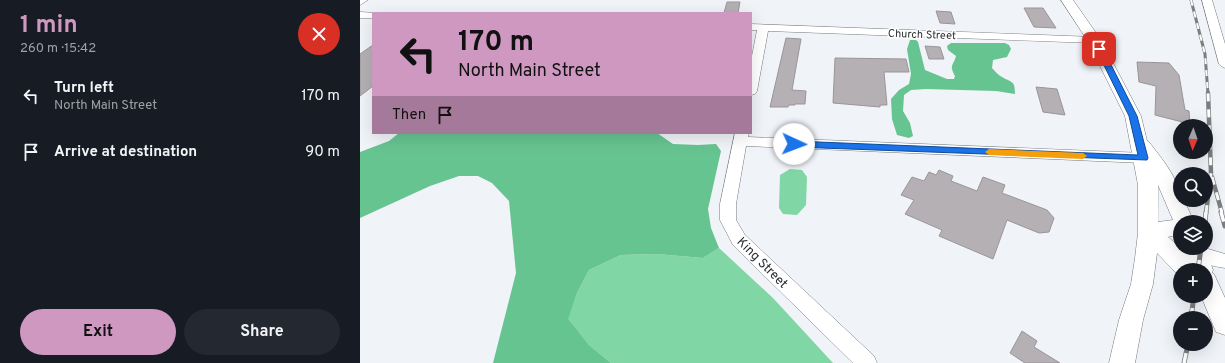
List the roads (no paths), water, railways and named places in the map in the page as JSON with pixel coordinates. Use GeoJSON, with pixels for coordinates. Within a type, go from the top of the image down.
{"type":"FeatureCollection","features":[{"type":"Feature","properties":{"kind":"main road"},"geometry":{"type":"LineString","coordinates":[[1067,0],[1094,40],[1133,116],[1142,151],[1148,185],[1148,233],[1142,284],[1131,320],[1122,363]]}},
{"type":"Feature","properties":{"kind":"main road"},"geometry":{"type":"LineString","coordinates":[[1142,151],[1160,170],[1181,215]]}},
{"type":"Feature","properties":{"kind":"main road"},"geometry":{"type":"LineString","coordinates":[[1148,233],[1173,229]]}},
{"type":"Feature","properties":{"kind":"main road"},"geometry":{"type":"LineString","coordinates":[[1148,233],[1174,255],[1195,260]]}},
{"type":"Feature","properties":{"kind":"main road"},"geometry":{"type":"LineString","coordinates":[[1213,300],[1225,324]]}},
{"type":"Feature","properties":{"kind":"street"},"geometry":{"type":"LineString","coordinates":[[1207,0],[1225,64]]}},
{"type":"Feature","properties":{"kind":"street"},"geometry":{"type":"LineString","coordinates":[[360,15],[372,15]]}},
{"type":"Feature","properties":{"kind":"street"},"geometry":{"type":"LineString","coordinates":[[752,80],[757,28]]}},
{"type":"Feature","properties":{"kind":"street","name":"Church Street"},"geometry":{"type":"LineString","coordinates":[[757,28],[1094,40]]}},
{"type":"Feature","properties":{"kind":"street"},"geometry":{"type":"LineString","coordinates":[[741,137],[1142,151]]}},
{"type":"Feature","properties":{"kind":"street","name":"King Street"},"geometry":{"type":"LineString","coordinates":[[741,137],[728,204],[728,220],[739,240],[867,363]]}},
{"type":"Feature","properties":{"kind":"street"},"geometry":{"type":"LineString","coordinates":[[1195,260],[1210,258],[1225,260]]}},
{"type":"Feature","properties":{"kind":"railway"},"geometry":{"type":"LineString","coordinates":[[1191,0],[1205,54],[1208,94]]}},
{"type":"Feature","properties":{"kind":"railway"},"geometry":{"type":"LineString","coordinates":[[1206,213],[1211,173],[1208,93]]}},
{"type":"Feature","properties":{"kind":"railway"},"geometry":{"type":"LineString","coordinates":[[1213,181],[1222,213]]}},
{"type":"Feature","properties":{"kind":"railway"},"geometry":{"type":"LineString","coordinates":[[1221,212],[1225,226]]}},
{"type":"Feature","properties":{"kind":"railway"},"geometry":{"type":"LineString","coordinates":[[1199,263],[1200,255]]}},
{"type":"Feature","properties":{"kind":"railway"},"geometry":{"type":"LineString","coordinates":[[1192,311],[1193,303]]}},
{"type":"Feature","properties":{"kind":"railway"},"geometry":{"type":"LineString","coordinates":[[1184,363],[1187,351]]}}]}
